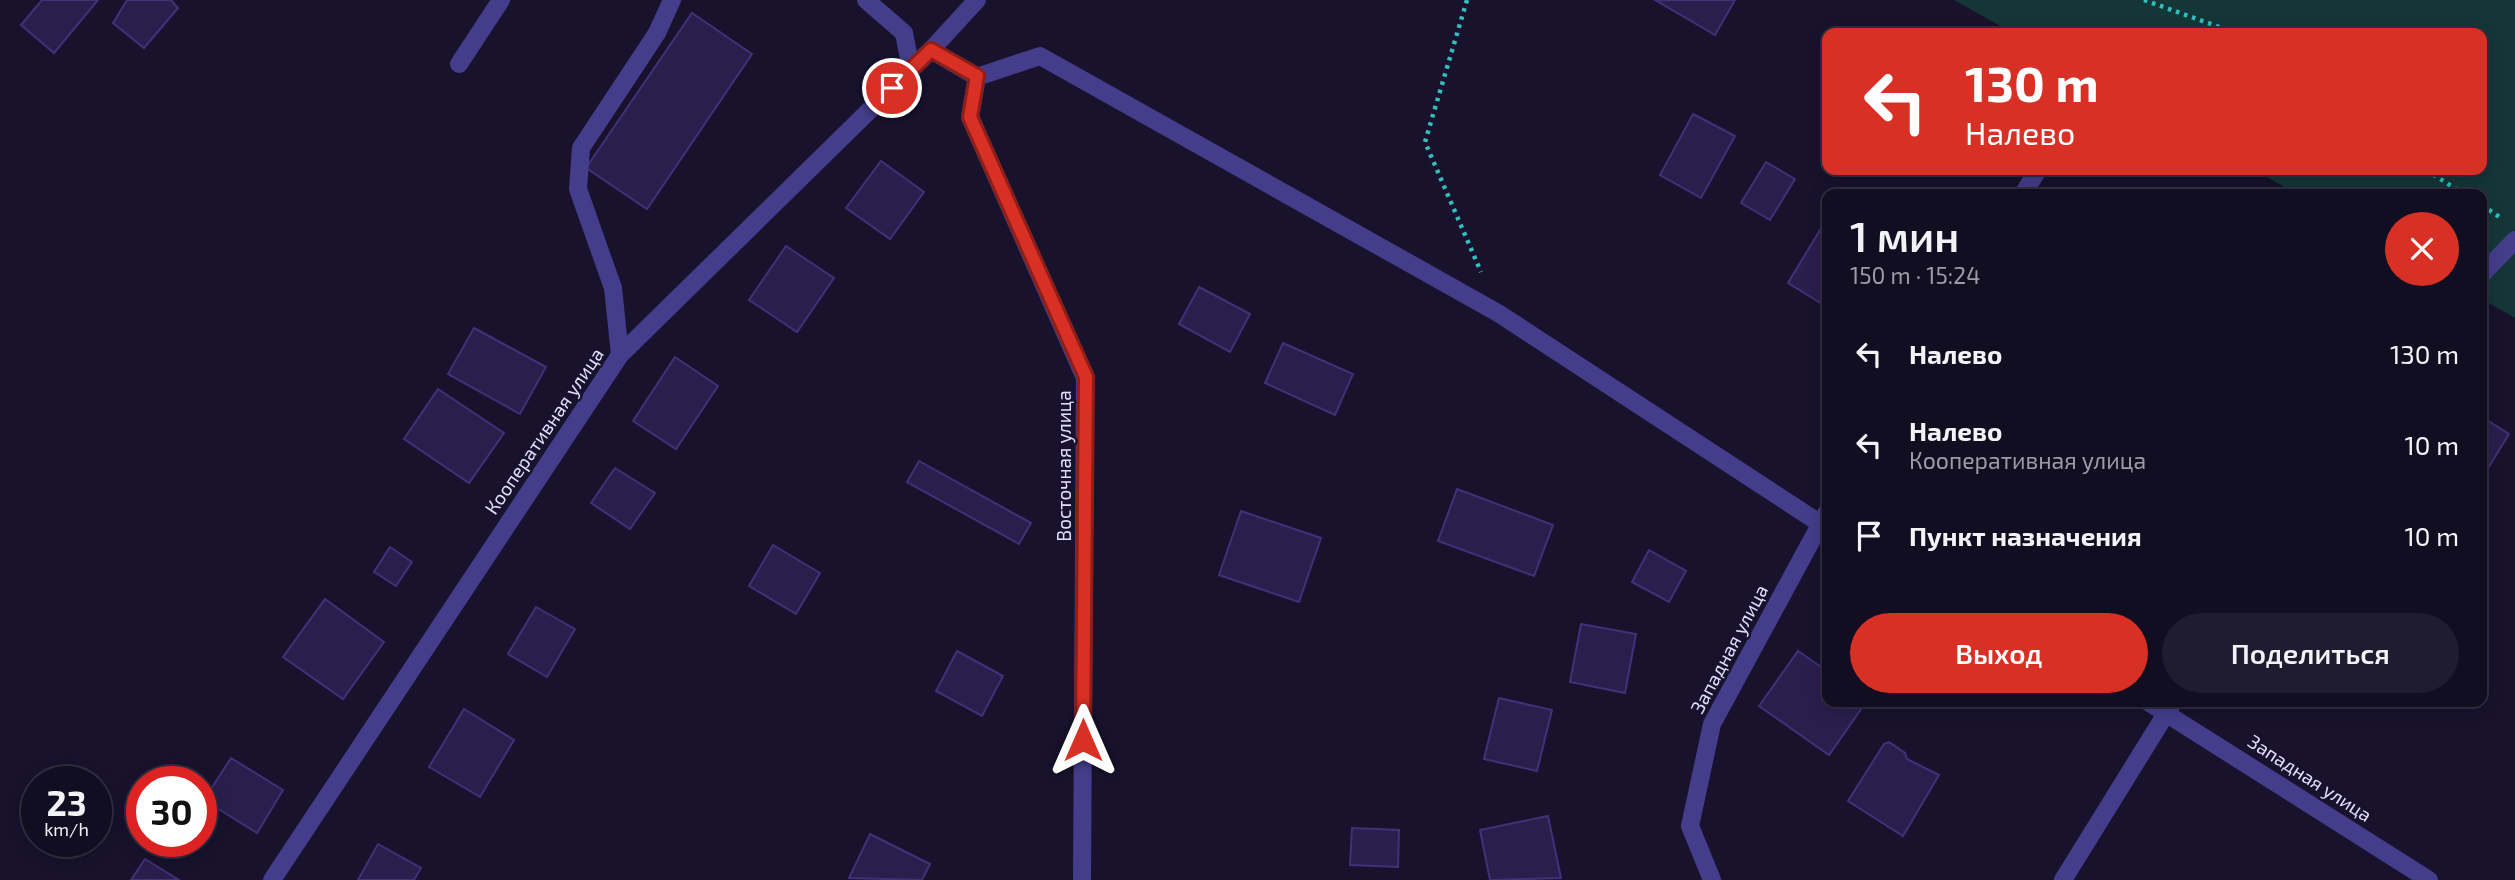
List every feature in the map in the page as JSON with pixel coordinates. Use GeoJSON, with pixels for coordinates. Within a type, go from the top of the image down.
{"type":"FeatureCollection","features":[{"type":"Feature","properties":{"kind":"street"},"geometry":{"type":"LineString","coordinates":[[459,64],[501,0]]}},
{"type":"Feature","properties":{"kind":"street"},"geometry":{"type":"LineString","coordinates":[[620,355],[613,288],[578,189],[581,148],[657,33],[671,0]]}},
{"type":"Feature","properties":{"kind":"street"},"geometry":{"type":"LineString","coordinates":[[866,0],[904,33],[911,69]]}},
{"type":"Feature","properties":{"kind":"street","name":"Кооперативная улица"},"geometry":{"type":"LineString","coordinates":[[272,880],[620,355],[931,50],[977,0]]}},
{"type":"Feature","properties":{"kind":"street"},"geometry":{"type":"LineString","coordinates":[[931,50],[977,76],[1040,56],[1498,313],[1822,519]]}},
{"type":"Feature","properties":{"kind":"street","name":"Восточная улица"},"geometry":{"type":"LineString","coordinates":[[977,76],[970,117],[1086,377],[1082,880]]}},
{"type":"Feature","properties":{"kind":"street"},"geometry":{"type":"LineString","coordinates":[[2487,269],[2515,240]]}},
{"type":"Feature","properties":{"kind":"street","name":"Западная улица"},"geometry":{"type":"LineString","coordinates":[[1712,880],[1690,827],[1712,724],[1822,526]]}},
{"type":"Feature","properties":{"kind":"street"},"geometry":{"type":"LineString","coordinates":[[2063,880],[2170,707]]}},
{"type":"Feature","properties":{"kind":"street","name":"Западная улица"},"geometry":{"type":"LineString","coordinates":[[2170,707],[2429,880]]}},
{"type":"Feature","properties":{"kind":"path"},"geometry":{"type":"LineString","coordinates":[[1466,0],[1425,142],[1498,313]]}},
{"type":"Feature","properties":{"kind":"path"},"geometry":{"type":"LineString","coordinates":[[2144,0],[2222,28]]}},
{"type":"Feature","properties":{"kind":"path"},"geometry":{"type":"LineString","coordinates":[[2434,175],[2456,189]]}},
{"type":"Feature","properties":{"kind":"green space"},"geometry":{"type":"Polygon","coordinates":[[[1954,0],[2515,0],[2515,318],[2487,302],[2487,189],[2288,189],[2263,175],[2487,175],[2487,28],[2004,28],[1954,0]]]}},
{"type":"Feature","properties":{"kind":"building"},"geometry":{"type":"Polygon","coordinates":[[[42,0],[98,0],[54,53],[21,25],[42,0]]]}},
{"type":"Feature","properties":{"kind":"building"},"geometry":{"type":"Polygon","coordinates":[[[127,0],[171,0],[178,8],[144,48],[113,23],[127,0]]]}},
{"type":"Feature","properties":{"kind":"building"},"geometry":{"type":"Polygon","coordinates":[[[1655,0],[1735,0],[1715,35],[1655,0]]]}},
{"type":"Feature","properties":{"kind":"building"},"geometry":{"type":"Polygon","coordinates":[[[692,13],[752,54],[647,209],[586,168],[692,13]]]}},
{"type":"Feature","properties":{"kind":"building"},"geometry":{"type":"Polygon","coordinates":[[[1693,114],[1735,136],[1701,198],[1660,175],[1693,114]]]}},
{"type":"Feature","properties":{"kind":"building"},"geometry":{"type":"Polygon","coordinates":[[[881,161],[924,192],[890,239],[846,208],[881,161]]]}},
{"type":"Feature","properties":{"kind":"building"},"geometry":{"type":"Polygon","coordinates":[[[1766,162],[1795,179],[1770,220],[1741,203],[1766,162]]]}},
{"type":"Feature","properties":{"kind":"building"},"geometry":{"type":"Polygon","coordinates":[[[1822,227],[1822,304],[1788,283],[1822,227]]]}},
{"type":"Feature","properties":{"kind":"building"},"geometry":{"type":"Polygon","coordinates":[[[786,246],[834,278],[797,332],[749,300],[786,246]]]}},
{"type":"Feature","properties":{"kind":"building"},"geometry":{"type":"Polygon","coordinates":[[[1199,287],[1250,314],[1230,352],[1179,324],[1199,287]]]}},
{"type":"Feature","properties":{"kind":"building"},"geometry":{"type":"Polygon","coordinates":[[[474,328],[546,367],[520,414],[448,374],[474,328]]]}},
{"type":"Feature","properties":{"kind":"building"},"geometry":{"type":"Polygon","coordinates":[[[1283,343],[1353,374],[1335,415],[1265,383],[1283,343]]]}},
{"type":"Feature","properties":{"kind":"building"},"geometry":{"type":"Polygon","coordinates":[[[675,357],[718,386],[676,449],[633,421],[675,357]]]}},
{"type":"Feature","properties":{"kind":"building"},"geometry":{"type":"Polygon","coordinates":[[[438,389],[504,433],[469,483],[404,439],[438,389]]]}},
{"type":"Feature","properties":{"kind":"building"},"geometry":{"type":"Polygon","coordinates":[[[2487,420],[2509,434],[2487,470],[2487,420]]]}},
{"type":"Feature","properties":{"kind":"building"},"geometry":{"type":"Polygon","coordinates":[[[919,461],[1031,523],[1019,544],[907,482],[919,461]]]}},
{"type":"Feature","properties":{"kind":"building"},"geometry":{"type":"Polygon","coordinates":[[[615,468],[655,493],[630,529],[591,503],[615,468]]]}},
{"type":"Feature","properties":{"kind":"building"},"geometry":{"type":"Polygon","coordinates":[[[1457,489],[1553,525],[1534,576],[1438,541],[1457,489]]]}},
{"type":"Feature","properties":{"kind":"building"},"geometry":{"type":"Polygon","coordinates":[[[1241,511],[1321,538],[1299,602],[1219,575],[1241,511]]]}},
{"type":"Feature","properties":{"kind":"building"},"geometry":{"type":"Polygon","coordinates":[[[773,545],[820,573],[796,614],[749,586],[773,545]]]}},
{"type":"Feature","properties":{"kind":"building"},"geometry":{"type":"Polygon","coordinates":[[[390,547],[412,562],[396,586],[374,572],[390,547]]]}},
{"type":"Feature","properties":{"kind":"building"},"geometry":{"type":"Polygon","coordinates":[[[1649,550],[1686,571],[1669,602],[1632,582],[1649,550]]]}},
{"type":"Feature","properties":{"kind":"building"},"geometry":{"type":"Polygon","coordinates":[[[325,599],[384,642],[343,699],[283,657],[325,599]]]}},
{"type":"Feature","properties":{"kind":"building"},"geometry":{"type":"Polygon","coordinates":[[[536,607],[575,629],[547,677],[508,654],[536,607]]]}},
{"type":"Feature","properties":{"kind":"building"},"geometry":{"type":"Polygon","coordinates":[[[1581,624],[1636,634],[1625,693],[1570,682],[1581,624]]]}},
{"type":"Feature","properties":{"kind":"building"},"geometry":{"type":"Polygon","coordinates":[[[957,651],[1003,676],[982,716],[936,691],[957,651]]]}},
{"type":"Feature","properties":{"kind":"building"},"geometry":{"type":"Polygon","coordinates":[[[1798,651],[1822,668],[1822,707],[1863,707],[1829,755],[1759,706],[1798,651]]]}},
{"type":"Feature","properties":{"kind":"building"},"geometry":{"type":"Polygon","coordinates":[[[1499,698],[1552,710],[1537,771],[1484,759],[1499,698]]]}},
{"type":"Feature","properties":{"kind":"building"},"geometry":{"type":"Polygon","coordinates":[[[464,709],[514,740],[480,797],[429,767],[464,709]]]}},
{"type":"Feature","properties":{"kind":"building"},"geometry":{"type":"Polygon","coordinates":[[[1889,742],[1905,753],[1907,759],[1939,775],[1903,836],[1848,801],[1884,744],[1889,742]]]}},
{"type":"Feature","properties":{"kind":"building"},"geometry":{"type":"Polygon","coordinates":[[[231,758],[283,790],[257,833],[217,808],[217,780],[231,758]]]}},
{"type":"Feature","properties":{"kind":"building"},"geometry":{"type":"Polygon","coordinates":[[[1548,816],[1561,878],[1490,880],[1480,830],[1548,816]]]}},
{"type":"Feature","properties":{"kind":"building"},"geometry":{"type":"Polygon","coordinates":[[[1352,828],[1399,830],[1398,867],[1350,865],[1352,828]]]}},
{"type":"Feature","properties":{"kind":"building"},"geometry":{"type":"Polygon","coordinates":[[[870,834],[930,864],[922,880],[849,878],[870,834]]]}},
{"type":"Feature","properties":{"kind":"building"},"geometry":{"type":"Polygon","coordinates":[[[378,844],[421,868],[414,880],[358,880],[378,844]]]}},
{"type":"Feature","properties":{"kind":"building"},"geometry":{"type":"Polygon","coordinates":[[[145,859],[179,880],[131,880],[145,859]]]}},
{"type":"Feature","properties":{"kind":"route"},"geometry":{"type":"LineString","coordinates":[[892,88],[931,50],[977,76],[970,117],[1086,377],[1083,740]]}}]}
